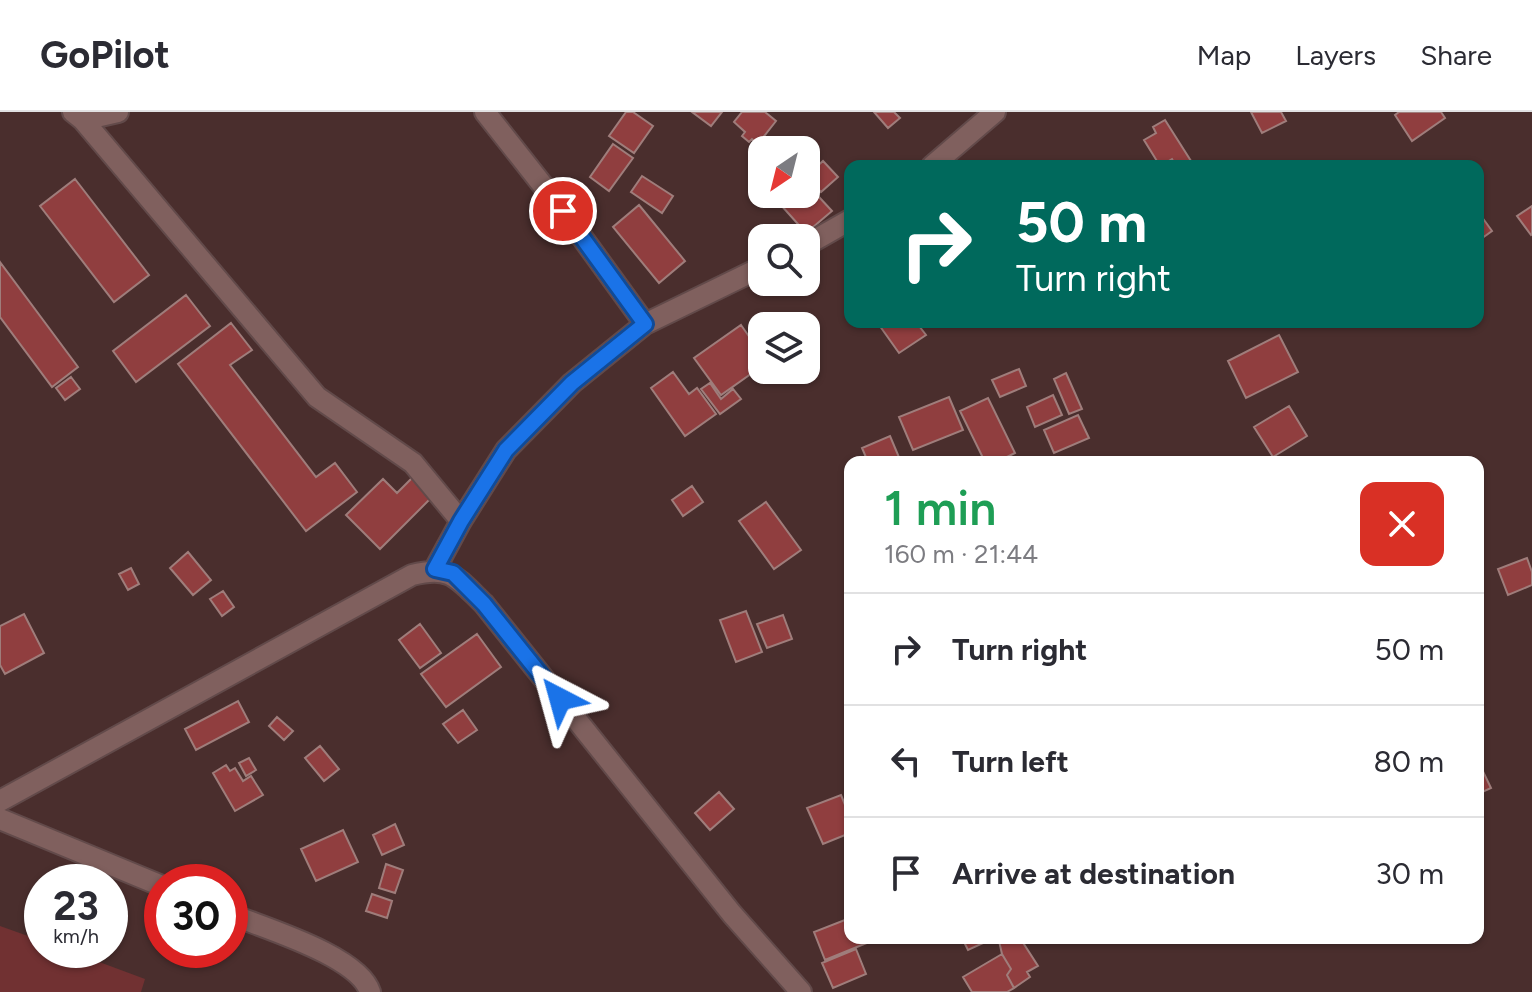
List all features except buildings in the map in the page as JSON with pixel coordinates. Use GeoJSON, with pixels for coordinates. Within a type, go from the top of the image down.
{"type":"FeatureCollection","features":[{"type":"Feature","properties":{"kind":"street"},"geometry":{"type":"LineString","coordinates":[[78,116],[118,112]]}},
{"type":"Feature","properties":{"kind":"street"},"geometry":{"type":"LineString","coordinates":[[485,112],[563,211],[645,324]]}},
{"type":"Feature","properties":{"kind":"street"},"geometry":{"type":"LineString","coordinates":[[939,160],[995,112]]}},
{"type":"Feature","properties":{"kind":"street"},"geometry":{"type":"LineString","coordinates":[[78,116],[317,397],[413,463],[461,521]]}},
{"type":"Feature","properties":{"kind":"street"},"geometry":{"type":"LineString","coordinates":[[820,237],[844,223]]}},
{"type":"Feature","properties":{"kind":"street"},"geometry":{"type":"LineString","coordinates":[[435,569],[506,450],[572,383],[645,324],[748,274]]}},
{"type":"Feature","properties":{"kind":"street"},"geometry":{"type":"LineString","coordinates":[[0,801],[412,575],[435,569],[453,573],[484,604],[732,914],[801,992]]}},
{"type":"Feature","properties":{"kind":"street"},"geometry":{"type":"LineString","coordinates":[[0,819],[144,879]]}},
{"type":"Feature","properties":{"kind":"street"},"geometry":{"type":"LineString","coordinates":[[248,921],[343,961],[367,983],[370,992]]}},
{"type":"Feature","properties":{"kind":"shaded area"},"geometry":{"type":"Polygon","coordinates":[[[0,926],[24,935],[24,968],[115,968],[145,979],[141,992],[0,992],[0,926]]]}},
{"type":"Feature","properties":{"kind":"route"},"geometry":{"type":"LineString","coordinates":[[560,699],[484,604],[453,573],[435,569],[506,450],[572,383],[645,324],[563,211]]}}]}
